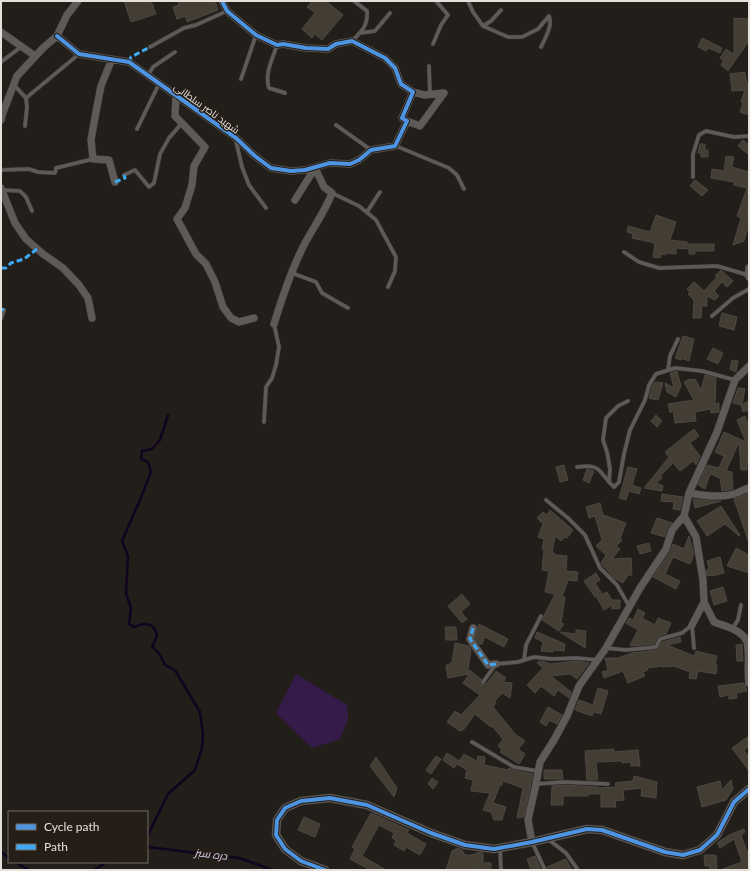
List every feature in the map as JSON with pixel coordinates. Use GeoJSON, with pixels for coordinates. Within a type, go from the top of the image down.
{"type":"FeatureCollection","features":[{"type":"Feature","properties":{"kind":"street"},"geometry":{"type":"LineString","coordinates":[[1,117],[18,76],[35,56],[57,36],[67,16],[78,1]]}},
{"type":"Feature","properties":{"kind":"street"},"geometry":{"type":"LineString","coordinates":[[222,1],[227,11],[256,35],[277,45],[283,44],[328,50],[336,44],[352,40],[386,58],[395,68],[401,84],[413,92],[424,95],[444,93],[420,126],[402,118],[413,92]]}},
{"type":"Feature","properties":{"kind":"street"},"geometry":{"type":"LineString","coordinates":[[1,32],[35,56]]}},
{"type":"Feature","properties":{"kind":"street"},"geometry":{"type":"LineString","coordinates":[[57,36],[79,54]]}},
{"type":"Feature","properties":{"kind":"street","name":"شهید ناصر سلطانی"},"geometry":{"type":"LineString","coordinates":[[79,54],[130,62],[236,138],[255,156],[271,168],[291,171],[315,168],[330,163],[350,164],[359,160],[371,150]]}},
{"type":"Feature","properties":{"kind":"street"},"geometry":{"type":"LineString","coordinates":[[112,59],[101,86],[90,140],[93,159],[109,160],[115,182]]}},
{"type":"Feature","properties":{"kind":"street"},"geometry":{"type":"LineString","coordinates":[[176,95],[175,116],[205,147],[194,166],[192,185],[185,208],[177,218],[196,254],[206,264],[215,282],[223,307],[231,318],[239,322],[254,318]]}},
{"type":"Feature","properties":{"kind":"street"},"geometry":{"type":"LineString","coordinates":[[371,150],[395,146],[407,121]]}},
{"type":"Feature","properties":{"kind":"street"},"geometry":{"type":"LineString","coordinates":[[274,324],[302,249],[328,204],[332,193],[324,187],[315,168]]}},
{"type":"Feature","properties":{"kind":"street"},"geometry":{"type":"LineString","coordinates":[[295,200],[315,168]]}},
{"type":"Feature","properties":{"kind":"street"},"geometry":{"type":"LineString","coordinates":[[1,190],[15,223],[26,239],[43,254],[63,268],[79,285],[88,298],[92,318]]}},
{"type":"Feature","properties":{"kind":"street"},"geometry":{"type":"LineString","coordinates":[[532,842],[528,820],[540,762],[568,716],[579,686],[606,648],[629,606],[666,549],[672,530],[684,516],[689,493],[717,432],[735,380],[749,366]]}},
{"type":"Feature","properties":{"kind":"street"},"geometry":{"type":"LineString","coordinates":[[689,493],[706,496],[723,496],[735,494],[749,488]]}},
{"type":"Feature","properties":{"kind":"street"},"geometry":{"type":"LineString","coordinates":[[684,516],[696,537],[704,602],[714,622],[732,629],[742,635],[747,642],[749,683]]}},
{"type":"Feature","properties":{"kind":"street"},"geometry":{"type":"LineString","coordinates":[[692,625],[704,602]]}},
{"type":"Feature","properties":{"kind":"street"},"geometry":{"type":"LineString","coordinates":[[473,628],[470,639],[488,665],[496,664]]}},
{"type":"Feature","properties":{"kind":"street"},"geometry":{"type":"LineString","coordinates":[[325,870],[301,861],[285,850],[276,835],[277,820],[285,808],[301,801],[330,798],[367,804],[431,833],[465,846],[494,849],[587,829],[602,830],[665,852],[684,855],[700,850],[717,835],[734,802],[749,789]]}},
{"type":"Feature","properties":{"kind":"lane"},"geometry":{"type":"LineString","coordinates":[[352,40],[366,25],[367,11],[354,1]]}},
{"type":"Feature","properties":{"kind":"lane"},"geometry":{"type":"LineString","coordinates":[[433,44],[441,25],[448,15],[436,1]]}},
{"type":"Feature","properties":{"kind":"lane"},"geometry":{"type":"LineString","coordinates":[[468,1],[473,12],[483,26],[508,37],[522,36],[538,29],[549,16],[549,31],[541,47]]}},
{"type":"Feature","properties":{"kind":"lane"},"geometry":{"type":"LineString","coordinates":[[483,26],[491,21],[501,10]]}},
{"type":"Feature","properties":{"kind":"lane"},"geometry":{"type":"LineString","coordinates":[[150,47],[184,28],[196,25],[227,11]]}},
{"type":"Feature","properties":{"kind":"lane"},"geometry":{"type":"LineString","coordinates":[[360,33],[375,31],[390,13]]}},
{"type":"Feature","properties":{"kind":"lane"},"geometry":{"type":"LineString","coordinates":[[240,79],[256,35]]}},
{"type":"Feature","properties":{"kind":"lane"},"geometry":{"type":"LineString","coordinates":[[277,45],[268,71],[267,83],[269,88],[285,93]]}},
{"type":"Feature","properties":{"kind":"lane"},"geometry":{"type":"LineString","coordinates":[[1,62],[22,46]]}},
{"type":"Feature","properties":{"kind":"lane"},"geometry":{"type":"LineString","coordinates":[[148,75],[153,67],[176,52]]}},
{"type":"Feature","properties":{"kind":"lane"},"geometry":{"type":"LineString","coordinates":[[26,98],[79,54]]}},
{"type":"Feature","properties":{"kind":"lane"},"geometry":{"type":"LineString","coordinates":[[429,66],[430,94]]}},
{"type":"Feature","properties":{"kind":"lane"},"geometry":{"type":"LineString","coordinates":[[137,129],[159,83]]}},
{"type":"Feature","properties":{"kind":"lane"},"geometry":{"type":"LineString","coordinates":[[14,85],[26,98],[27,107],[25,126]]}},
{"type":"Feature","properties":{"kind":"lane"},"geometry":{"type":"LineString","coordinates":[[124,175],[136,170],[148,187],[154,183],[160,154],[169,138],[182,123]]}},
{"type":"Feature","properties":{"kind":"lane"},"geometry":{"type":"LineString","coordinates":[[336,126],[371,150]]}},
{"type":"Feature","properties":{"kind":"lane"},"geometry":{"type":"LineString","coordinates":[[692,178],[692,154],[699,135],[706,131],[734,137],[749,136]]}},
{"type":"Feature","properties":{"kind":"lane"},"geometry":{"type":"LineString","coordinates":[[236,138],[242,167],[249,185],[266,208]]}},
{"type":"Feature","properties":{"kind":"lane"},"geometry":{"type":"LineString","coordinates":[[395,146],[449,168],[457,175],[464,189]]}},
{"type":"Feature","properties":{"kind":"lane"},"geometry":{"type":"LineString","coordinates":[[1,170],[29,169],[38,172],[55,173],[56,168],[93,159]]}},
{"type":"Feature","properties":{"kind":"lane"},"geometry":{"type":"LineString","coordinates":[[1,190],[20,191],[26,197],[32,211]]}},
{"type":"Feature","properties":{"kind":"lane"},"geometry":{"type":"LineString","coordinates":[[367,212],[380,192]]}},
{"type":"Feature","properties":{"kind":"lane"},"geometry":{"type":"LineString","coordinates":[[332,193],[359,206],[376,220],[396,257],[395,271],[388,287]]}},
{"type":"Feature","properties":{"kind":"lane"},"geometry":{"type":"LineString","coordinates":[[624,252],[639,262],[658,268],[717,266],[749,273]]}},
{"type":"Feature","properties":{"kind":"lane"},"geometry":{"type":"LineString","coordinates":[[292,273],[316,282],[322,293],[348,308]]}},
{"type":"Feature","properties":{"kind":"lane"},"geometry":{"type":"LineString","coordinates":[[712,316],[733,298],[749,289]]}},
{"type":"Feature","properties":{"kind":"lane"},"geometry":{"type":"LineString","coordinates":[[1,319],[4,310]]}},
{"type":"Feature","properties":{"kind":"lane"},"geometry":{"type":"LineString","coordinates":[[264,422],[266,387],[272,378],[276,365],[278,348],[274,324]]}},
{"type":"Feature","properties":{"kind":"lane"},"geometry":{"type":"LineString","coordinates":[[668,370],[670,356],[678,339]]}},
{"type":"Feature","properties":{"kind":"lane"},"geometry":{"type":"LineString","coordinates":[[577,467],[590,465],[599,469],[614,487],[619,482],[629,436],[645,400],[649,385],[656,374],[676,368],[702,371],[735,380]]}},
{"type":"Feature","properties":{"kind":"lane"},"geometry":{"type":"LineString","coordinates":[[609,482],[610,469],[603,440],[606,418],[618,406],[628,401]]}},
{"type":"Feature","properties":{"kind":"lane"},"geometry":{"type":"LineString","coordinates":[[546,500],[568,518],[585,535],[600,568],[617,585],[629,606]]}},
{"type":"Feature","properties":{"kind":"lane"},"geometry":{"type":"LineString","coordinates":[[732,629],[738,620],[741,606]]}},
{"type":"Feature","properties":{"kind":"lane"},"geometry":{"type":"LineString","coordinates":[[524,660],[526,645],[541,616]]}},
{"type":"Feature","properties":{"kind":"lane"},"geometry":{"type":"LineString","coordinates":[[692,625],[694,648]]}},
{"type":"Feature","properties":{"kind":"lane"},"geometry":{"type":"LineString","coordinates":[[606,648],[626,650],[656,647],[660,639],[682,633],[692,625]]}},
{"type":"Feature","properties":{"kind":"lane"},"geometry":{"type":"LineString","coordinates":[[483,682],[496,664],[518,662],[534,658],[576,658],[597,660]]}},
{"type":"Feature","properties":{"kind":"lane"},"geometry":{"type":"LineString","coordinates":[[472,742],[514,767],[538,771]]}},
{"type":"Feature","properties":{"kind":"lane"},"geometry":{"type":"LineString","coordinates":[[536,784],[564,782],[608,784]]}},
{"type":"Feature","properties":{"kind":"lane"},"geometry":{"type":"LineString","coordinates":[[547,838],[566,853],[578,870]]}},
{"type":"Feature","properties":{"kind":"lane"},"geometry":{"type":"LineString","coordinates":[[532,842],[544,870]]}},
{"type":"Feature","properties":{"kind":"lane"},"geometry":{"type":"LineString","coordinates":[[500,848],[501,870]]}},
{"type":"Feature","properties":{"kind":"shaded area"},"geometry":{"type":"Polygon","coordinates":[[[296,674],[347,705],[348,719],[340,739],[312,748],[276,713],[296,674]]]}},
{"type":"Feature","properties":{"kind":"building"},"geometry":{"type":"Polygon","coordinates":[[[124,1],[151,1],[156,14],[131,22],[124,1]]]}},
{"type":"Feature","properties":{"kind":"building"},"geometry":{"type":"Polygon","coordinates":[[[178,1],[215,1],[218,10],[187,22],[185,16],[177,19],[173,7],[179,5],[178,1]]]}},
{"type":"Feature","properties":{"kind":"building"},"geometry":{"type":"Polygon","coordinates":[[[312,1],[326,1],[343,15],[322,40],[315,34],[312,38],[302,29],[315,13],[307,7],[312,1]]]}},
{"type":"Feature","properties":{"kind":"building"},"geometry":{"type":"Polygon","coordinates":[[[734,18],[748,19],[748,42],[728,71],[721,65],[724,60],[720,58],[726,49],[734,54],[734,18]]]}},
{"type":"Feature","properties":{"kind":"building"},"geometry":{"type":"Polygon","coordinates":[[[702,38],[722,48],[720,53],[708,48],[706,51],[698,47],[702,38]]]}},
{"type":"Feature","properties":{"kind":"building"},"geometry":{"type":"Polygon","coordinates":[[[745,72],[747,85],[749,82],[749,115],[740,112],[743,103],[741,102],[745,90],[732,91],[730,74],[745,72]]]}},
{"type":"Feature","properties":{"kind":"building"},"geometry":{"type":"Polygon","coordinates":[[[743,140],[749,145],[749,155],[738,146],[743,140]]]}},
{"type":"Feature","properties":{"kind":"building"},"geometry":{"type":"Polygon","coordinates":[[[700,144],[705,144],[705,150],[708,150],[708,157],[701,157],[701,153],[698,153],[700,144]]]}},
{"type":"Feature","properties":{"kind":"building"},"geometry":{"type":"Polygon","coordinates":[[[726,156],[734,157],[732,167],[749,172],[749,205],[747,211],[749,212],[749,231],[747,230],[744,241],[733,245],[741,218],[737,216],[747,188],[734,185],[734,182],[711,178],[712,169],[724,171],[726,156]]]}},
{"type":"Feature","properties":{"kind":"building"},"geometry":{"type":"Polygon","coordinates":[[[695,180],[708,190],[702,196],[690,186],[695,180]]]}},
{"type":"Feature","properties":{"kind":"building"},"geometry":{"type":"Polygon","coordinates":[[[656,215],[676,222],[670,240],[687,242],[687,244],[714,244],[714,251],[695,251],[695,254],[689,254],[689,249],[676,248],[676,254],[666,253],[665,255],[661,254],[660,258],[653,257],[655,243],[632,238],[633,234],[627,232],[628,226],[650,232],[656,215]]]}},
{"type":"Feature","properties":{"kind":"building"},"geometry":{"type":"Polygon","coordinates":[[[721,270],[733,281],[727,287],[722,282],[714,291],[719,296],[715,300],[707,296],[707,306],[702,306],[701,318],[693,318],[694,300],[688,294],[690,292],[687,289],[694,282],[704,291],[717,277],[715,276],[721,270]]]}},
{"type":"Feature","properties":{"kind":"building"},"geometry":{"type":"Polygon","coordinates":[[[722,313],[737,317],[734,330],[719,326],[722,313]]]}},
{"type":"Feature","properties":{"kind":"building"},"geometry":{"type":"Polygon","coordinates":[[[683,336],[694,339],[689,361],[681,358],[681,360],[675,358],[683,336]]]}},
{"type":"Feature","properties":{"kind":"building"},"geometry":{"type":"Polygon","coordinates":[[[713,348],[723,353],[718,364],[707,359],[713,348]]]}},
{"type":"Feature","properties":{"kind":"building"},"geometry":{"type":"Polygon","coordinates":[[[732,360],[738,361],[736,372],[730,369],[732,360]]]}},
{"type":"Feature","properties":{"kind":"building"},"geometry":{"type":"Polygon","coordinates":[[[677,371],[681,386],[676,397],[667,392],[665,383],[674,388],[670,373],[677,371]]]}},
{"type":"Feature","properties":{"kind":"building"},"geometry":{"type":"Polygon","coordinates":[[[705,375],[716,378],[715,404],[719,403],[719,412],[711,413],[711,409],[695,412],[696,421],[675,423],[673,410],[670,413],[668,404],[694,400],[684,382],[690,379],[695,379],[701,390],[705,375]]]}},
{"type":"Feature","properties":{"kind":"building"},"geometry":{"type":"Polygon","coordinates":[[[655,382],[663,383],[658,400],[649,398],[652,386],[655,382]]]}},
{"type":"Feature","properties":{"kind":"building"},"geometry":{"type":"Polygon","coordinates":[[[738,388],[745,389],[742,404],[749,401],[749,410],[743,412],[741,405],[733,403],[738,388]]]}},
{"type":"Feature","properties":{"kind":"building"},"geometry":{"type":"Polygon","coordinates":[[[656,415],[662,421],[657,427],[651,421],[656,415]]]}},
{"type":"Feature","properties":{"kind":"building"},"geometry":{"type":"Polygon","coordinates":[[[745,416],[749,426],[749,464],[747,464],[747,470],[741,470],[739,442],[726,471],[732,472],[733,489],[722,491],[720,478],[710,474],[705,489],[698,485],[707,465],[719,468],[724,456],[715,452],[724,432],[746,442],[737,420],[745,416]]]}},
{"type":"Feature","properties":{"kind":"building"},"geometry":{"type":"Polygon","coordinates":[[[694,429],[699,436],[690,443],[700,456],[696,465],[693,461],[680,471],[673,463],[660,476],[662,478],[656,483],[663,486],[662,491],[644,488],[669,457],[665,452],[694,429]]]}},
{"type":"Feature","properties":{"kind":"building"},"geometry":{"type":"Polygon","coordinates":[[[564,465],[568,480],[560,482],[556,467],[564,465]]]}},
{"type":"Feature","properties":{"kind":"building"},"geometry":{"type":"Polygon","coordinates":[[[628,467],[637,469],[632,485],[641,488],[639,494],[629,491],[626,500],[619,498],[628,467]]]}},
{"type":"Feature","properties":{"kind":"building"},"geometry":{"type":"Polygon","coordinates":[[[587,469],[594,471],[589,483],[583,480],[587,469]]]}},
{"type":"Feature","properties":{"kind":"building"},"geometry":{"type":"Polygon","coordinates":[[[749,493],[749,540],[748,540],[734,499],[749,493]]]}},
{"type":"Feature","properties":{"kind":"building"},"geometry":{"type":"Polygon","coordinates":[[[662,494],[683,497],[680,510],[673,509],[674,502],[661,501],[662,494]]]}},
{"type":"Feature","properties":{"kind":"building"},"geometry":{"type":"Polygon","coordinates":[[[693,499],[711,501],[721,501],[695,508],[693,499]]]}},
{"type":"Feature","properties":{"kind":"building"},"geometry":{"type":"Polygon","coordinates":[[[600,503],[603,515],[626,523],[620,539],[622,540],[616,546],[620,549],[612,559],[631,558],[632,575],[628,575],[623,583],[614,578],[603,566],[601,563],[606,555],[596,546],[602,540],[595,516],[589,518],[586,507],[600,503]]]}},
{"type":"Feature","properties":{"kind":"building"},"geometry":{"type":"Polygon","coordinates":[[[721,506],[740,535],[739,536],[725,524],[707,536],[697,521],[721,506]]]}},
{"type":"Feature","properties":{"kind":"building"},"geometry":{"type":"Polygon","coordinates":[[[550,510],[573,530],[567,538],[565,537],[561,541],[555,536],[552,553],[555,553],[555,555],[567,556],[566,571],[578,572],[577,581],[568,580],[562,597],[565,597],[561,623],[564,624],[559,631],[542,620],[555,594],[545,592],[549,571],[542,570],[544,549],[542,549],[544,539],[538,537],[543,524],[537,518],[543,512],[547,515],[550,510]]]}},
{"type":"Feature","properties":{"kind":"building"},"geometry":{"type":"Polygon","coordinates":[[[657,518],[672,523],[667,528],[665,537],[651,533],[657,518]]]}},
{"type":"Feature","properties":{"kind":"building"},"geometry":{"type":"Polygon","coordinates":[[[689,536],[694,554],[690,564],[673,557],[665,574],[680,581],[676,589],[653,577],[670,552],[673,544],[684,549],[689,536]]]}},
{"type":"Feature","properties":{"kind":"building"},"geometry":{"type":"Polygon","coordinates":[[[649,543],[651,551],[640,554],[637,546],[649,543]]]}},
{"type":"Feature","properties":{"kind":"building"},"geometry":{"type":"Polygon","coordinates":[[[736,548],[749,555],[749,573],[727,566],[736,548]]]}},
{"type":"Feature","properties":{"kind":"building"},"geometry":{"type":"Polygon","coordinates":[[[720,557],[724,573],[707,576],[706,570],[709,569],[707,561],[720,557]]]}},
{"type":"Feature","properties":{"kind":"building"},"geometry":{"type":"Polygon","coordinates":[[[596,573],[600,580],[595,583],[602,594],[607,592],[612,600],[620,600],[620,608],[612,609],[612,605],[604,610],[596,596],[595,597],[584,581],[596,573]]]}},
{"type":"Feature","properties":{"kind":"building"},"geometry":{"type":"Polygon","coordinates":[[[723,587],[727,601],[714,605],[710,591],[723,587]]]}},
{"type":"Feature","properties":{"kind":"building"},"geometry":{"type":"Polygon","coordinates":[[[462,594],[470,604],[461,612],[467,619],[462,623],[448,606],[462,594]]]}},
{"type":"Feature","properties":{"kind":"building"},"geometry":{"type":"Polygon","coordinates":[[[638,609],[645,613],[642,618],[655,625],[658,618],[671,623],[666,634],[658,636],[654,644],[630,645],[638,630],[626,623],[629,618],[633,620],[638,609]]]}},
{"type":"Feature","properties":{"kind":"building"},"geometry":{"type":"Polygon","coordinates":[[[479,624],[508,639],[504,647],[485,637],[482,644],[479,644],[475,638],[479,624]]]}},
{"type":"Feature","properties":{"kind":"building"},"geometry":{"type":"Polygon","coordinates":[[[445,627],[456,627],[457,640],[446,640],[445,627]]]}},
{"type":"Feature","properties":{"kind":"building"},"geometry":{"type":"Polygon","coordinates":[[[576,630],[586,631],[585,648],[560,632],[576,634],[576,630]]]}},
{"type":"Feature","properties":{"kind":"building"},"geometry":{"type":"Polygon","coordinates":[[[537,632],[565,644],[564,651],[541,651],[543,642],[535,638],[537,632]]]}},
{"type":"Feature","properties":{"kind":"building"},"geometry":{"type":"Polygon","coordinates":[[[680,637],[681,642],[667,645],[694,656],[696,651],[717,656],[715,664],[717,665],[716,674],[698,671],[696,679],[689,678],[690,672],[674,666],[662,666],[647,668],[648,670],[643,672],[645,676],[628,683],[623,671],[604,678],[602,672],[608,670],[605,658],[618,658],[632,653],[657,650],[662,642],[680,637]]]}},
{"type":"Feature","properties":{"kind":"building"},"geometry":{"type":"Polygon","coordinates":[[[455,643],[469,646],[471,650],[468,669],[481,679],[481,685],[487,683],[496,671],[506,678],[503,682],[512,683],[510,698],[502,693],[495,701],[496,703],[493,707],[515,734],[525,741],[518,749],[525,754],[519,764],[500,752],[502,750],[498,746],[503,739],[492,726],[491,727],[475,714],[464,729],[460,731],[447,722],[455,711],[461,715],[480,695],[463,683],[469,674],[448,678],[446,665],[450,665],[452,662],[455,643]]]}},
{"type":"Feature","properties":{"kind":"building"},"geometry":{"type":"Polygon","coordinates":[[[742,644],[743,661],[737,661],[736,645],[742,644]]]}},
{"type":"Feature","properties":{"kind":"building"},"geometry":{"type":"Polygon","coordinates":[[[540,661],[550,664],[576,661],[589,663],[577,679],[570,674],[551,676],[571,692],[569,698],[558,690],[554,696],[541,686],[535,693],[527,685],[543,668],[537,663],[540,661]]]}},
{"type":"Feature","properties":{"kind":"building"},"geometry":{"type":"Polygon","coordinates":[[[744,683],[747,691],[736,693],[737,698],[729,699],[729,695],[720,697],[718,686],[744,683]]]}},
{"type":"Feature","properties":{"kind":"building"},"geometry":{"type":"Polygon","coordinates":[[[598,688],[608,691],[601,714],[594,712],[592,716],[575,710],[579,700],[593,705],[598,688]]]}},
{"type":"Feature","properties":{"kind":"building"},"geometry":{"type":"Polygon","coordinates":[[[548,707],[562,715],[557,724],[549,720],[546,726],[540,722],[548,707]]]}},
{"type":"Feature","properties":{"kind":"building"},"geometry":{"type":"Polygon","coordinates":[[[749,736],[749,746],[744,750],[749,758],[749,771],[732,748],[749,736]]]}},
{"type":"Feature","properties":{"kind":"building"},"geometry":{"type":"Polygon","coordinates":[[[614,749],[614,752],[638,750],[640,766],[631,766],[631,762],[622,763],[622,761],[596,762],[598,780],[587,780],[585,751],[614,749]]]}},
{"type":"Feature","properties":{"kind":"building"},"geometry":{"type":"Polygon","coordinates":[[[447,753],[459,761],[464,754],[477,761],[478,756],[485,757],[484,765],[508,770],[509,768],[533,774],[524,817],[517,818],[523,788],[503,781],[493,803],[506,807],[502,820],[494,820],[491,812],[483,810],[490,793],[471,791],[473,780],[465,778],[467,770],[457,764],[454,768],[443,760],[447,753]]]}},
{"type":"Feature","properties":{"kind":"building"},"geometry":{"type":"Polygon","coordinates":[[[436,756],[441,759],[431,774],[426,770],[436,756]]]}},
{"type":"Feature","properties":{"kind":"building"},"geometry":{"type":"Polygon","coordinates":[[[376,757],[397,788],[394,797],[370,766],[376,757]]]}},
{"type":"Feature","properties":{"kind":"building"},"geometry":{"type":"Polygon","coordinates":[[[544,770],[562,770],[563,779],[544,779],[544,770]]]}},
{"type":"Feature","properties":{"kind":"building"},"geometry":{"type":"Polygon","coordinates":[[[634,776],[657,782],[656,798],[641,796],[642,788],[623,790],[624,800],[615,801],[616,807],[601,807],[601,794],[588,794],[588,796],[563,796],[563,805],[551,805],[552,786],[563,785],[598,788],[616,787],[615,783],[633,781],[634,776]]]}},
{"type":"Feature","properties":{"kind":"building"},"geometry":{"type":"Polygon","coordinates":[[[432,778],[438,782],[433,789],[428,784],[432,778]]]}},
{"type":"Feature","properties":{"kind":"building"},"geometry":{"type":"Polygon","coordinates":[[[731,780],[733,789],[726,800],[702,807],[697,787],[720,781],[722,790],[731,780]]]}},
{"type":"Feature","properties":{"kind":"building"},"geometry":{"type":"Polygon","coordinates":[[[371,813],[409,830],[407,833],[426,844],[420,855],[406,847],[404,851],[394,845],[396,840],[392,838],[394,833],[379,825],[362,856],[386,870],[370,870],[350,859],[355,849],[352,847],[371,813]]]}},
{"type":"Feature","properties":{"kind":"building"},"geometry":{"type":"Polygon","coordinates":[[[304,817],[320,824],[315,837],[298,830],[304,817]]]}},
{"type":"Feature","properties":{"kind":"building"},"geometry":{"type":"Polygon","coordinates":[[[744,829],[745,832],[741,835],[749,857],[749,870],[723,870],[742,862],[734,839],[720,848],[717,843],[729,835],[744,829]]]}},
{"type":"Feature","properties":{"kind":"building"},"geometry":{"type":"Polygon","coordinates":[[[458,848],[462,850],[465,855],[472,855],[479,852],[483,853],[483,863],[491,863],[491,870],[477,870],[475,868],[471,870],[446,870],[452,851],[458,848]]]}},
{"type":"Feature","properties":{"kind":"building"},"geometry":{"type":"Polygon","coordinates":[[[704,855],[716,855],[717,870],[710,870],[709,866],[705,866],[704,855]]]}},
{"type":"Feature","properties":{"kind":"building"},"geometry":{"type":"Polygon","coordinates":[[[535,856],[541,870],[531,870],[527,859],[535,856]]]}},
{"type":"Feature","properties":{"kind":"building"},"geometry":{"type":"Polygon","coordinates":[[[566,859],[572,870],[548,870],[547,867],[566,859]]]}},
{"type":"Feature","properties":{"kind":"waterway"},"geometry":{"type":"LineString","coordinates":[[148,835],[168,794],[195,770],[202,748],[203,734],[200,712],[175,670],[165,665],[160,655],[152,646],[157,635],[155,630],[151,625],[143,624],[134,627],[129,624],[131,608],[126,593],[128,556],[122,541],[151,472],[148,462],[141,459],[142,451],[152,449],[160,440],[168,415]]}},
{"type":"Feature","properties":{"kind":"waterway","name":"دره سبز"},"geometry":{"type":"LineString","coordinates":[[148,847],[239,858],[273,870]]}},
{"type":"Feature","properties":{"kind":"waterway","name":"دره سبز"},"geometry":{"type":"LineString","coordinates":[[1,852],[8,857]]}},
{"type":"Feature","properties":{"kind":"waterway","name":"دره سبز"},"geometry":{"type":"LineString","coordinates":[[17,863],[29,870]]}},
{"type":"Feature","properties":{"kind":"waterway","name":"دره سبز"},"geometry":{"type":"LineString","coordinates":[[94,870],[105,863]]}},
{"type":"Feature","properties":{"kind":"marked path"},"geometry":{"type":"LineString","coordinates":[[129,62],[131,57],[150,47]]}},
{"type":"Feature","properties":{"kind":"marked path"},"geometry":{"type":"LineString","coordinates":[[115,182],[125,178],[124,175]]}},
{"type":"Feature","properties":{"kind":"marked path"},"geometry":{"type":"LineString","coordinates":[[1,268],[6,268],[11,263],[24,259],[37,249]]}},
{"type":"Feature","properties":{"kind":"marked path"},"geometry":{"type":"LineString","coordinates":[[473,628],[470,639],[488,665],[496,664]]}},
{"type":"Feature","properties":{"kind":"cycle path"},"geometry":{"type":"LineString","coordinates":[[57,36],[79,54],[129,62],[236,138],[255,156],[271,168],[291,171],[305,170],[330,163],[350,164],[359,160],[371,150],[395,146],[407,121],[402,118],[413,92],[401,84],[395,68],[385,58],[352,41],[336,44],[328,49],[306,48],[283,44],[277,45],[256,35],[227,11],[222,1]]}},
{"type":"Feature","properties":{"kind":"cycle path"},"geometry":{"type":"LineString","coordinates":[[325,870],[301,861],[285,849],[276,835],[277,820],[285,808],[301,801],[330,798],[367,805],[431,833],[465,845],[494,849],[587,829],[602,830],[665,852],[683,855],[700,850],[717,835],[734,802],[749,789]]}}]}
